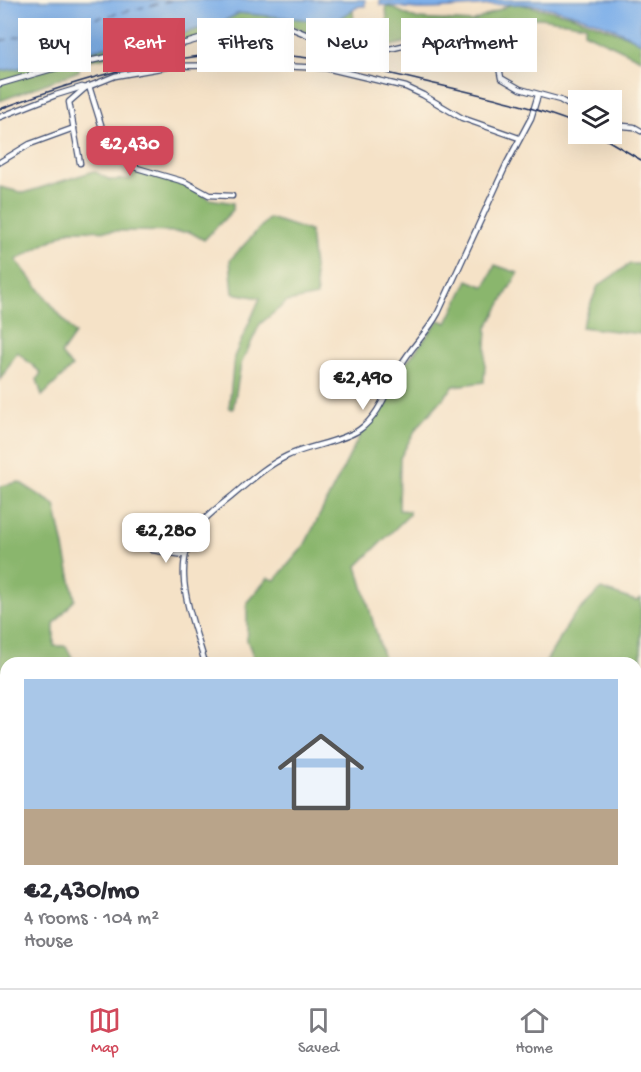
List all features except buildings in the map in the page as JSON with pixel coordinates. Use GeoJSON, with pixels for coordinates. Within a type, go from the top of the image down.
{"type":"FeatureCollection","features":[{"type":"Feature","properties":{"kind":"street"},"geometry":{"type":"LineString","coordinates":[[0,84],[26,75],[136,51],[186,43],[210,36],[234,24],[247,22],[291,28],[329,44],[370,51],[381,51],[436,38],[457,49],[494,59],[504,80],[520,89],[560,100],[568,105]]}},
{"type":"Feature","properties":{"kind":"street"},"geometry":{"type":"LineString","coordinates":[[0,117],[56,95],[125,74],[172,66],[254,65],[326,68],[406,87],[462,118],[519,138]]}},
{"type":"Feature","properties":{"kind":"street"},"geometry":{"type":"LineString","coordinates":[[80,163],[69,102],[87,87]]}},
{"type":"Feature","properties":{"kind":"street"},"geometry":{"type":"LineString","coordinates":[[87,87],[106,144],[117,157],[137,168],[185,182],[209,195],[232,196]]}},
{"type":"Feature","properties":{"kind":"street"},"geometry":{"type":"LineString","coordinates":[[203,657],[184,584],[184,555],[193,534],[205,519],[271,465],[301,450],[357,431],[368,422],[401,364],[438,313],[519,138],[531,118],[538,94]]}},
{"type":"Feature","properties":{"kind":"street"},"geometry":{"type":"LineString","coordinates":[[622,126],[634,127],[641,131]]}},
{"type":"Feature","properties":{"kind":"street"},"geometry":{"type":"LineString","coordinates":[[0,162],[30,144],[74,128]]}},
{"type":"Feature","properties":{"kind":"street"},"geometry":{"type":"LineString","coordinates":[[152,550],[184,555]]}},
{"type":"Feature","properties":{"kind":"green space"},"geometry":{"type":"Polygon","coordinates":[[[519,4],[570,15],[638,40],[641,43],[641,59],[584,32],[586,25],[540,18],[481,18],[509,5],[519,4]]]}},
{"type":"Feature","properties":{"kind":"green space"},"geometry":{"type":"Polygon","coordinates":[[[386,5],[414,18],[401,18],[401,44],[389,47],[389,18],[387,18],[386,5]]]}},
{"type":"Feature","properties":{"kind":"green space"},"geometry":{"type":"Polygon","coordinates":[[[353,10],[354,18],[340,18],[353,10]]]}},
{"type":"Feature","properties":{"kind":"green space"},"geometry":{"type":"Polygon","coordinates":[[[239,13],[291,18],[230,18],[239,13]]]}},
{"type":"Feature","properties":{"kind":"green space"},"geometry":{"type":"Polygon","coordinates":[[[294,18],[306,19],[306,32],[294,27],[294,18]]]}},
{"type":"Feature","properties":{"kind":"green space"},"geometry":{"type":"Polygon","coordinates":[[[197,29],[197,38],[185,42],[185,33],[197,29]]]}},
{"type":"Feature","properties":{"kind":"green space"},"geometry":{"type":"Polygon","coordinates":[[[103,47],[103,58],[91,60],[91,50],[103,47]]]}},
{"type":"Feature","properties":{"kind":"green space"},"geometry":{"type":"Polygon","coordinates":[[[18,68],[18,72],[76,72],[0,101],[0,71],[18,68]]]}},
{"type":"Feature","properties":{"kind":"green space"},"geometry":{"type":"Polygon","coordinates":[[[131,170],[184,184],[210,199],[233,203],[233,210],[204,240],[190,232],[70,230],[16,260],[75,334],[61,354],[72,367],[42,396],[37,379],[41,373],[17,352],[0,380],[0,187],[24,193],[94,171],[110,180],[131,179],[131,170]]]}},
{"type":"Feature","properties":{"kind":"green space"},"geometry":{"type":"Polygon","coordinates":[[[269,218],[310,231],[317,296],[287,302],[260,324],[241,364],[233,409],[229,408],[234,357],[260,298],[233,293],[230,260],[269,218]]]}},
{"type":"Feature","properties":{"kind":"green space"},"geometry":{"type":"Polygon","coordinates":[[[630,264],[641,264],[641,334],[581,327],[598,286],[630,264]]]}},
{"type":"Feature","properties":{"kind":"green space"},"geometry":{"type":"Polygon","coordinates":[[[495,265],[518,273],[487,328],[484,382],[454,386],[416,429],[400,458],[399,510],[409,511],[409,515],[357,566],[383,657],[254,657],[247,640],[247,602],[268,578],[275,580],[304,546],[361,433],[379,413],[404,366],[439,320],[447,323],[468,280],[485,287],[495,265]]]}},
{"type":"Feature","properties":{"kind":"green space"},"geometry":{"type":"Polygon","coordinates":[[[19,482],[55,505],[75,599],[54,624],[54,646],[66,646],[72,657],[0,657],[0,486],[19,482]]]}},
{"type":"Feature","properties":{"kind":"green space"},"geometry":{"type":"Polygon","coordinates":[[[601,589],[636,601],[641,598],[641,657],[549,657],[572,618],[601,589]]]}},
{"type":"Feature","properties":{"kind":"water"},"geometry":{"type":"Polygon","coordinates":[[[0,0],[365,0],[365,6],[359,6],[340,18],[306,19],[239,13],[230,18],[197,18],[197,29],[185,33],[185,18],[103,18],[103,47],[91,50],[91,18],[18,18],[18,68],[0,71],[0,0]]]}},
{"type":"Feature","properties":{"kind":"water"},"geometry":{"type":"Polygon","coordinates":[[[380,0],[641,0],[641,43],[615,29],[582,17],[532,5],[506,4],[421,9],[380,5],[380,0]]]}},
{"type":"Feature","properties":{"kind":"ferry route"},"geometry":{"type":"LineString","coordinates":[[0,41],[174,0]]}},
{"type":"Feature","properties":{"kind":"railway"},"geometry":{"type":"LineString","coordinates":[[0,109],[73,83],[148,64],[223,54],[262,54],[317,59],[395,75],[503,100],[568,121]]}},
{"type":"Feature","properties":{"kind":"railway"},"geometry":{"type":"LineString","coordinates":[[614,144],[641,160]]}}]}
